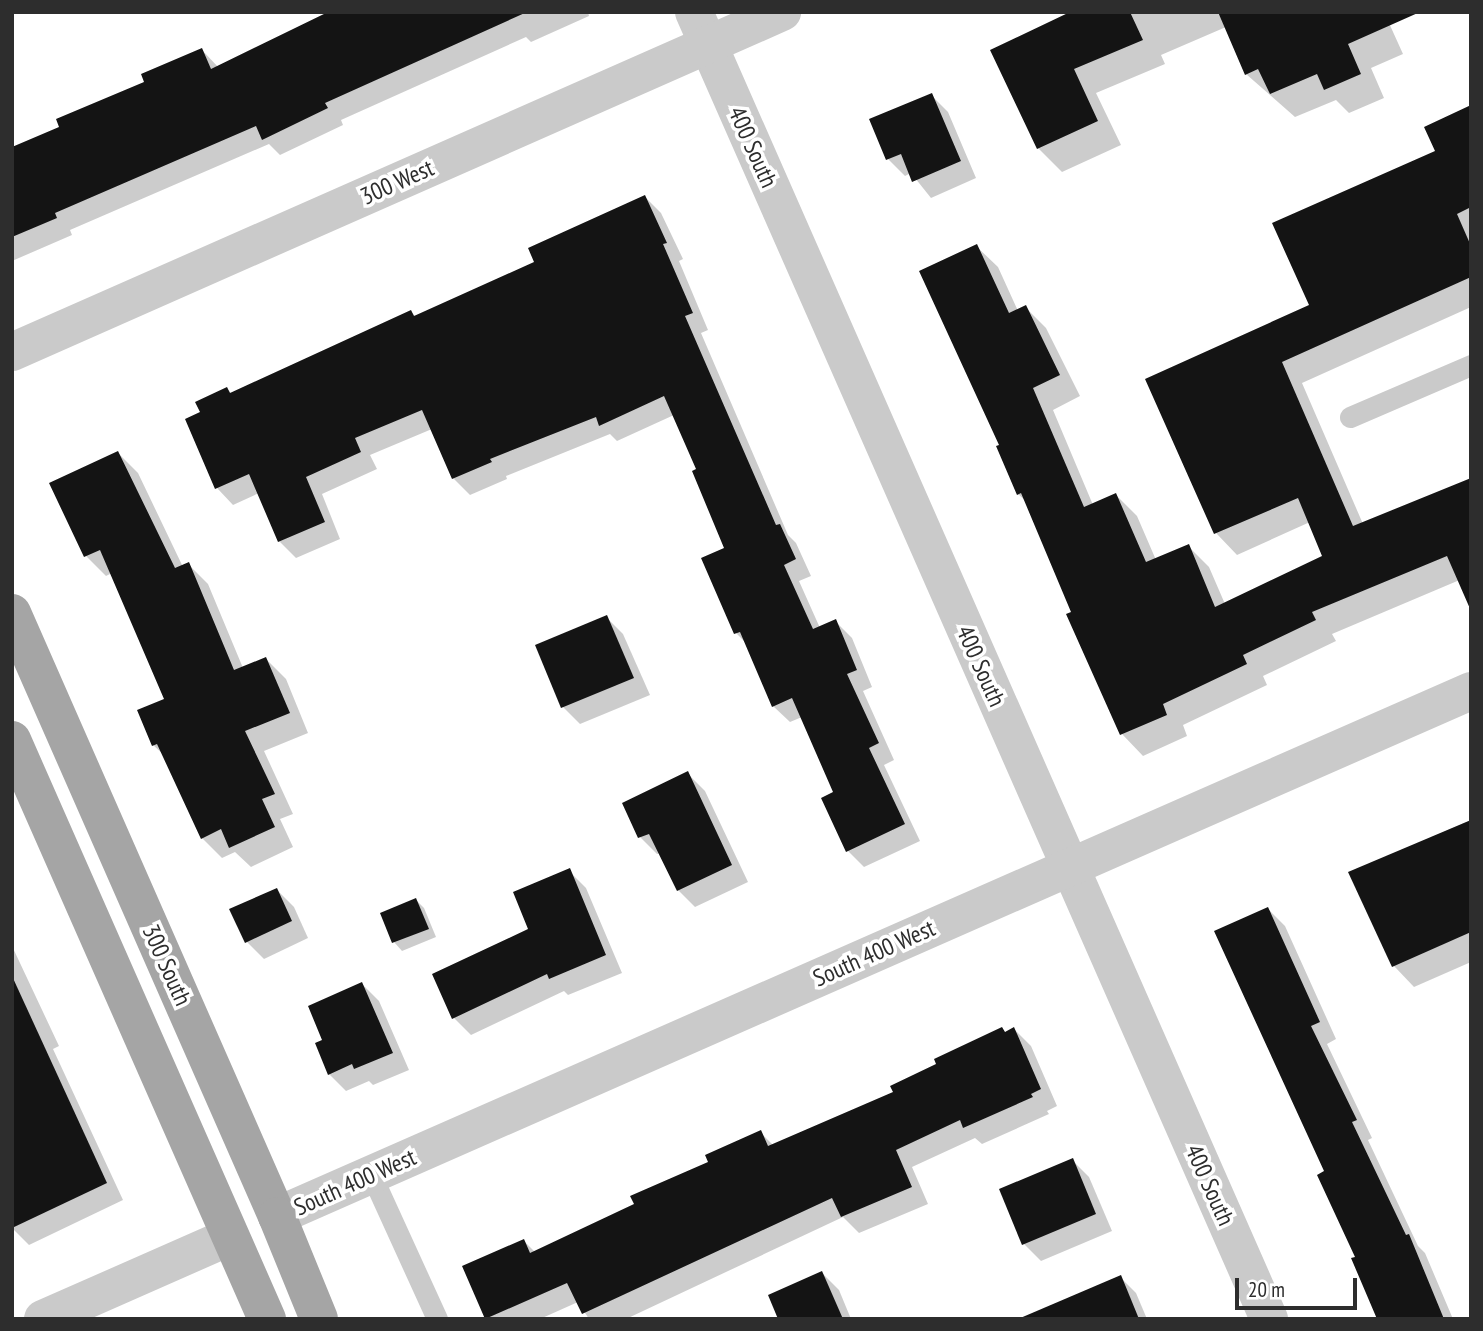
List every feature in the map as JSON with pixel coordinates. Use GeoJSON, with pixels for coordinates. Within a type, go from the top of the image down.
{"type":"FeatureCollection","features":[{"type":"Feature","properties":{"kind":"main road","name":"300 South"},"geometry":{"type":"LineString","coordinates":[[12,613],[277,1216],[319,1319]]}},
{"type":"Feature","properties":{"kind":"main road"},"geometry":{"type":"LineString","coordinates":[[12,740],[267,1319]]}},
{"type":"Feature","properties":{"kind":"street","name":"300 West"},"geometry":{"type":"LineString","coordinates":[[12,352],[701,28],[782,12]]}},
{"type":"Feature","properties":{"kind":"street","name":"400 South"},"geometry":{"type":"LineString","coordinates":[[701,28],[1269,1319]]}},
{"type":"Feature","properties":{"kind":"street","name":"South 400 West"},"geometry":{"type":"LineString","coordinates":[[277,1216],[1471,691]]}},
{"type":"Feature","properties":{"kind":"street"},"geometry":{"type":"LineString","coordinates":[[43,1319],[229,1237]]}},
{"type":"Feature","properties":{"kind":"lane"},"geometry":{"type":"LineString","coordinates":[[1350,417],[1471,365]]}},
{"type":"Feature","properties":{"kind":"lane"},"geometry":{"type":"LineString","coordinates":[[371,1174],[437,1319]]}},
{"type":"Feature","properties":{"kind":"building"},"geometry":{"type":"Polygon","coordinates":[[[328,12],[527,12],[325,103],[328,108],[262,140],[256,126],[55,213],[57,218],[12,237],[12,147],[59,127],[56,119],[144,82],[141,74],[202,48],[211,69],[328,12]]]}},
{"type":"Feature","properties":{"kind":"building"},"geometry":{"type":"Polygon","coordinates":[[[1070,12],[1130,12],[1143,40],[1074,69],[1098,121],[1037,149],[990,50],[1070,12]]]}},
{"type":"Feature","properties":{"kind":"building"},"geometry":{"type":"Polygon","coordinates":[[[1218,12],[1420,12],[1348,44],[1361,74],[1324,90],[1317,74],[1270,94],[1258,69],[1245,75],[1218,12]]]}},
{"type":"Feature","properties":{"kind":"building"},"geometry":{"type":"Polygon","coordinates":[[[932,93],[961,161],[912,182],[901,154],[886,160],[869,119],[932,93]]]}},
{"type":"Feature","properties":{"kind":"building"},"geometry":{"type":"Polygon","coordinates":[[[1471,105],[1471,207],[1457,214],[1471,246],[1471,277],[1282,362],[1353,526],[1471,478],[1471,611],[1447,556],[1312,612],[1316,620],[1243,655],[1247,664],[1163,704],[1167,715],[1120,735],[1066,614],[1071,612],[1021,493],[1017,495],[996,446],[999,445],[919,271],[977,244],[1009,313],[1026,305],[1060,375],[1033,388],[1084,507],[1116,493],[1146,562],[1189,544],[1215,607],[1322,556],[1298,498],[1214,534],[1145,379],[1309,305],[1272,223],[1435,151],[1424,127],[1471,105]]]}},
{"type":"Feature","properties":{"kind":"building"},"geometry":{"type":"Polygon","coordinates":[[[645,195],[667,243],[663,244],[693,313],[685,316],[776,525],[780,524],[796,559],[784,565],[813,629],[836,619],[857,670],[847,674],[879,743],[869,748],[905,824],[846,852],[821,798],[833,792],[792,698],[772,707],[740,632],[734,634],[701,558],[724,548],[692,471],[696,469],[664,396],[599,426],[596,417],[490,459],[492,462],[452,479],[422,410],[355,438],[361,452],[306,477],[325,522],[278,542],[249,474],[215,489],[185,419],[200,412],[195,402],[227,387],[230,393],[411,310],[414,316],[534,262],[528,248],[645,195]]]}},
{"type":"Feature","properties":{"kind":"building"},"geometry":{"type":"Polygon","coordinates":[[[118,451],[175,568],[189,562],[234,670],[266,657],[290,713],[245,731],[275,794],[262,799],[275,827],[229,848],[221,829],[201,839],[157,744],[152,746],[137,710],[164,699],[100,550],[84,557],[49,483],[118,451]]]}},
{"type":"Feature","properties":{"kind":"building"},"geometry":{"type":"Polygon","coordinates":[[[607,615],[634,678],[561,708],[535,645],[607,615]]]}},
{"type":"Feature","properties":{"kind":"building"},"geometry":{"type":"Polygon","coordinates":[[[688,771],[732,865],[677,891],[649,834],[638,838],[622,803],[688,771]]]}},
{"type":"Feature","properties":{"kind":"building"},"geometry":{"type":"Polygon","coordinates":[[[1471,820],[1471,932],[1392,967],[1348,872],[1471,820]]]}},
{"type":"Feature","properties":{"kind":"building"},"geometry":{"type":"Polygon","coordinates":[[[570,868],[606,955],[549,979],[547,974],[452,1019],[432,974],[528,929],[513,892],[570,868]]]}},
{"type":"Feature","properties":{"kind":"building"},"geometry":{"type":"Polygon","coordinates":[[[277,888],[292,921],[245,943],[229,909],[277,888]]]}},
{"type":"Feature","properties":{"kind":"building"},"geometry":{"type":"Polygon","coordinates":[[[416,898],[429,929],[392,943],[380,913],[416,898]]]}},
{"type":"Feature","properties":{"kind":"building"},"geometry":{"type":"Polygon","coordinates":[[[1268,907],[1320,1022],[1311,1026],[1357,1120],[1352,1122],[1406,1235],[1409,1234],[1444,1319],[1377,1319],[1351,1258],[1355,1257],[1317,1175],[1324,1171],[1214,931],[1268,907]]]}},
{"type":"Feature","properties":{"kind":"building"},"geometry":{"type":"Polygon","coordinates":[[[12,976],[107,1183],[12,1228],[12,976]]]}},
{"type":"Feature","properties":{"kind":"building"},"geometry":{"type":"Polygon","coordinates":[[[362,982],[393,1053],[354,1069],[352,1064],[328,1075],[315,1043],[322,1040],[308,1006],[362,982]]]}},
{"type":"Feature","properties":{"kind":"building"},"geometry":{"type":"Polygon","coordinates":[[[1002,1027],[1005,1032],[1014,1027],[1041,1089],[1031,1094],[1033,1097],[963,1128],[960,1120],[896,1150],[912,1187],[841,1217],[832,1198],[582,1314],[567,1283],[485,1319],[462,1266],[524,1239],[530,1253],[634,1204],[630,1196],[708,1162],[705,1155],[761,1130],[768,1146],[893,1092],[890,1086],[936,1064],[934,1059],[1002,1027]]]}},
{"type":"Feature","properties":{"kind":"building"},"geometry":{"type":"Polygon","coordinates":[[[1073,1158],[1096,1214],[1022,1245],[999,1189],[1073,1158]]]}},
{"type":"Feature","properties":{"kind":"building"},"geometry":{"type":"Polygon","coordinates":[[[822,1271],[843,1319],[778,1319],[768,1295],[822,1271]]]}},
{"type":"Feature","properties":{"kind":"building"},"geometry":{"type":"Polygon","coordinates":[[[1121,1275],[1139,1319],[1018,1319],[1121,1275]]]}}]}
